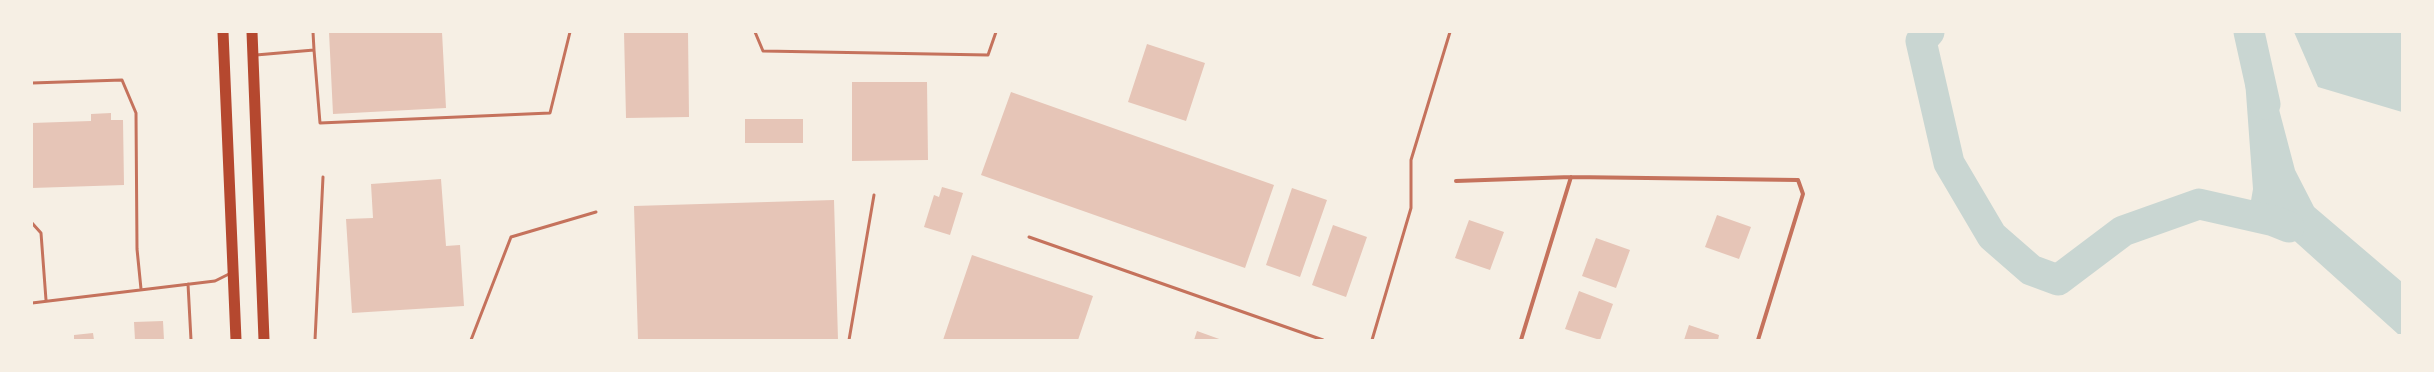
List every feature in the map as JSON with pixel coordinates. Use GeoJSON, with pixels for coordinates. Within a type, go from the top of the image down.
{"type":"FeatureCollection","features":[{"type":"Feature","properties":{"kind":"highway"},"geometry":{"type":"LineString","coordinates":[[223,32],[236,340]]}},
{"type":"Feature","properties":{"kind":"highway"},"geometry":{"type":"LineString","coordinates":[[252,32],[264,340]]}},
{"type":"Feature","properties":{"kind":"street"},"geometry":{"type":"LineString","coordinates":[[1456,181],[1571,177],[1798,180],[1803,194],[1758,340]]}},
{"type":"Feature","properties":{"kind":"street"},"geometry":{"type":"LineString","coordinates":[[1521,340],[1571,177]]}},
{"type":"Feature","properties":{"kind":"lane"},"geometry":{"type":"LineString","coordinates":[[313,32],[320,123],[550,113],[570,32]]}},
{"type":"Feature","properties":{"kind":"lane"},"geometry":{"type":"LineString","coordinates":[[755,32],[763,51],[988,55],[996,32]]}},
{"type":"Feature","properties":{"kind":"lane"},"geometry":{"type":"LineString","coordinates":[[1372,340],[1411,208],[1411,160],[1450,32]]}},
{"type":"Feature","properties":{"kind":"lane"},"geometry":{"type":"LineString","coordinates":[[253,56],[314,50]]}},
{"type":"Feature","properties":{"kind":"lane"},"geometry":{"type":"LineString","coordinates":[[32,83],[122,80],[136,112],[137,249],[141,289]]}},
{"type":"Feature","properties":{"kind":"lane"},"geometry":{"type":"LineString","coordinates":[[315,340],[323,177]]}},
{"type":"Feature","properties":{"kind":"lane"},"geometry":{"type":"LineString","coordinates":[[849,340],[874,195]]}},
{"type":"Feature","properties":{"kind":"lane"},"geometry":{"type":"LineString","coordinates":[[471,340],[511,237],[596,212]]}},
{"type":"Feature","properties":{"kind":"lane"},"geometry":{"type":"LineString","coordinates":[[32,223],[41,233],[46,300]]}},
{"type":"Feature","properties":{"kind":"lane"},"geometry":{"type":"LineString","coordinates":[[1029,237],[1323,340]]}},
{"type":"Feature","properties":{"kind":"lane"},"geometry":{"type":"LineString","coordinates":[[32,303],[46,300],[215,281],[233,272]]}},
{"type":"Feature","properties":{"kind":"lane"},"geometry":{"type":"LineString","coordinates":[[188,284],[191,340]]}},
{"type":"Feature","properties":{"kind":"shaded area"},"geometry":{"type":"Polygon","coordinates":[[[2294,32],[2402,32],[2402,112],[2318,87],[2294,32]]]}},
{"type":"Feature","properties":{"kind":"shaded area"},"geometry":{"type":"Polygon","coordinates":[[[2266,60],[2295,170],[2314,207],[2402,282],[2402,334],[2398,334],[2288,235],[2247,224],[2253,189],[2244,66],[2266,60]]]}},
{"type":"Feature","properties":{"kind":"building"},"geometry":{"type":"Polygon","coordinates":[[[329,32],[442,32],[446,108],[333,114],[329,32]]]}},
{"type":"Feature","properties":{"kind":"building"},"geometry":{"type":"Polygon","coordinates":[[[624,32],[688,32],[689,117],[626,118],[624,32]]]}},
{"type":"Feature","properties":{"kind":"building"},"geometry":{"type":"Polygon","coordinates":[[[1147,44],[1205,63],[1186,121],[1128,102],[1147,44]]]}},
{"type":"Feature","properties":{"kind":"building"},"geometry":{"type":"Polygon","coordinates":[[[852,82],[927,82],[928,160],[852,161],[852,82]]]}},
{"type":"Feature","properties":{"kind":"building"},"geometry":{"type":"Polygon","coordinates":[[[1011,92],[1274,185],[1245,268],[981,175],[1011,92]]]}},
{"type":"Feature","properties":{"kind":"building"},"geometry":{"type":"Polygon","coordinates":[[[111,113],[111,120],[123,120],[124,185],[32,188],[32,123],[91,121],[91,114],[111,113]]]}},
{"type":"Feature","properties":{"kind":"building"},"geometry":{"type":"Polygon","coordinates":[[[745,119],[803,119],[803,143],[745,143],[745,119]]]}},
{"type":"Feature","properties":{"kind":"building"},"geometry":{"type":"Polygon","coordinates":[[[441,179],[446,246],[460,245],[464,306],[352,313],[346,219],[373,218],[371,184],[441,179]]]}},
{"type":"Feature","properties":{"kind":"building"},"geometry":{"type":"Polygon","coordinates":[[[942,187],[963,193],[950,235],[924,227],[934,195],[939,197],[942,187]]]}},
{"type":"Feature","properties":{"kind":"building"},"geometry":{"type":"Polygon","coordinates":[[[1292,188],[1327,200],[1300,277],[1266,265],[1292,188]]]}},
{"type":"Feature","properties":{"kind":"building"},"geometry":{"type":"Polygon","coordinates":[[[834,200],[838,340],[638,340],[634,206],[834,200]]]}},
{"type":"Feature","properties":{"kind":"building"},"geometry":{"type":"Polygon","coordinates":[[[1717,215],[1751,227],[1739,259],[1705,247],[1717,215]]]}},
{"type":"Feature","properties":{"kind":"building"},"geometry":{"type":"Polygon","coordinates":[[[1469,220],[1504,232],[1490,270],[1455,258],[1469,220]]]}},
{"type":"Feature","properties":{"kind":"building"},"geometry":{"type":"Polygon","coordinates":[[[1333,225],[1367,237],[1346,297],[1312,285],[1333,225]]]}},
{"type":"Feature","properties":{"kind":"building"},"geometry":{"type":"Polygon","coordinates":[[[1596,238],[1630,250],[1616,288],[1582,276],[1596,238]]]}},
{"type":"Feature","properties":{"kind":"building"},"geometry":{"type":"Polygon","coordinates":[[[972,255],[1093,296],[1078,340],[943,340],[972,255]]]}},
{"type":"Feature","properties":{"kind":"building"},"geometry":{"type":"Polygon","coordinates":[[[1579,291],[1613,304],[1600,340],[1565,329],[1579,291]]]}},
{"type":"Feature","properties":{"kind":"building"},"geometry":{"type":"Polygon","coordinates":[[[163,321],[164,340],[135,340],[134,322],[163,321]]]}},
{"type":"Feature","properties":{"kind":"building"},"geometry":{"type":"Polygon","coordinates":[[[1689,325],[1719,335],[1718,340],[1684,340],[1689,325]]]}},
{"type":"Feature","properties":{"kind":"building"},"geometry":{"type":"Polygon","coordinates":[[[1197,331],[1222,340],[1194,340],[1197,331]]]}},
{"type":"Feature","properties":{"kind":"building"},"geometry":{"type":"Polygon","coordinates":[[[93,333],[94,340],[74,340],[74,335],[93,333]]]}},
{"type":"Feature","properties":{"kind":"waterway"},"geometry":{"type":"LineString","coordinates":[[1929,32],[1921,41],[1949,163],[1992,236],[2031,270],[2058,280],[2123,231],[2199,204],[2274,221],[2289,227]]}},
{"type":"Feature","properties":{"kind":"waterway"},"geometry":{"type":"LineString","coordinates":[[2249,32],[2265,104]]}}]}
